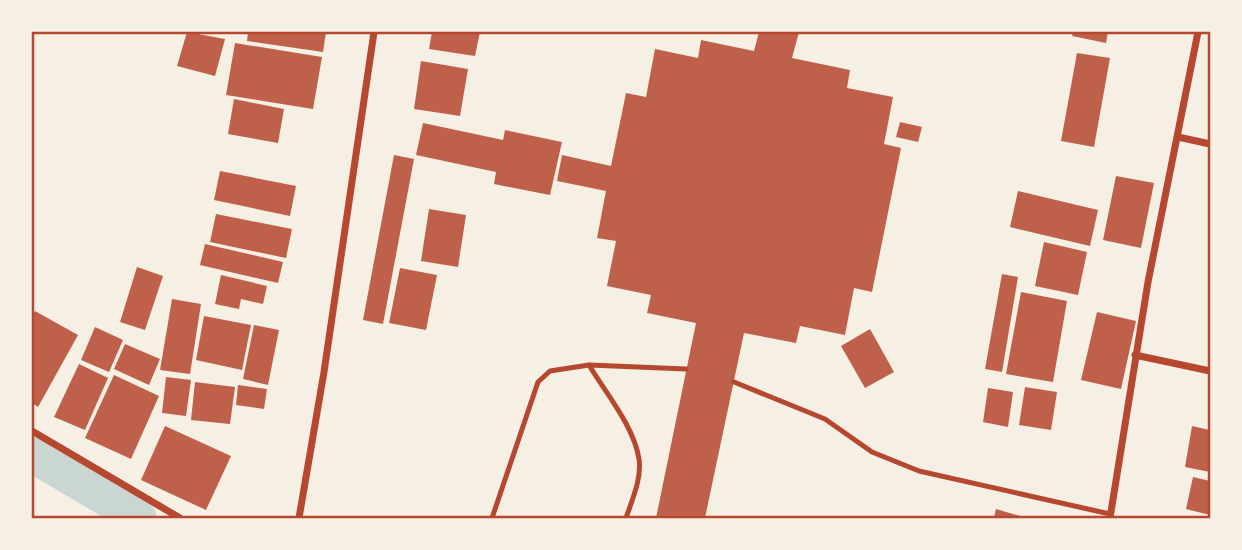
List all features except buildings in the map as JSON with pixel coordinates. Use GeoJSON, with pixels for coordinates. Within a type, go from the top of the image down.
{"type":"FeatureCollection","features":[{"type":"Feature","properties":{"kind":"street"},"geometry":{"type":"LineString","coordinates":[[299,519],[324,372],[374,32]]}},
{"type":"Feature","properties":{"kind":"street"},"geometry":{"type":"LineString","coordinates":[[1110,516],[1135,355],[1198,32]]}},
{"type":"Feature","properties":{"kind":"street"},"geometry":{"type":"LineString","coordinates":[[1178,137],[1210,144]]}},
{"type":"Feature","properties":{"kind":"street"},"geometry":{"type":"LineString","coordinates":[[1135,355],[1210,371]]}},
{"type":"Feature","properties":{"kind":"street"},"geometry":{"type":"LineString","coordinates":[[32,431],[180,519]]}},
{"type":"Feature","properties":{"kind":"lane"},"geometry":{"type":"LineString","coordinates":[[589,365],[627,429],[639,458],[638,480],[626,519]]}},
{"type":"Feature","properties":{"kind":"lane"},"geometry":{"type":"LineString","coordinates":[[492,519],[538,382],[550,371],[589,365],[686,369]]}},
{"type":"Feature","properties":{"kind":"lane"},"geometry":{"type":"LineString","coordinates":[[734,382],[825,419],[872,452],[919,471],[1110,516]]}},
{"type":"Feature","properties":{"kind":"waterway"},"geometry":{"type":"LineString","coordinates":[[32,455],[139,518]]}}]}
